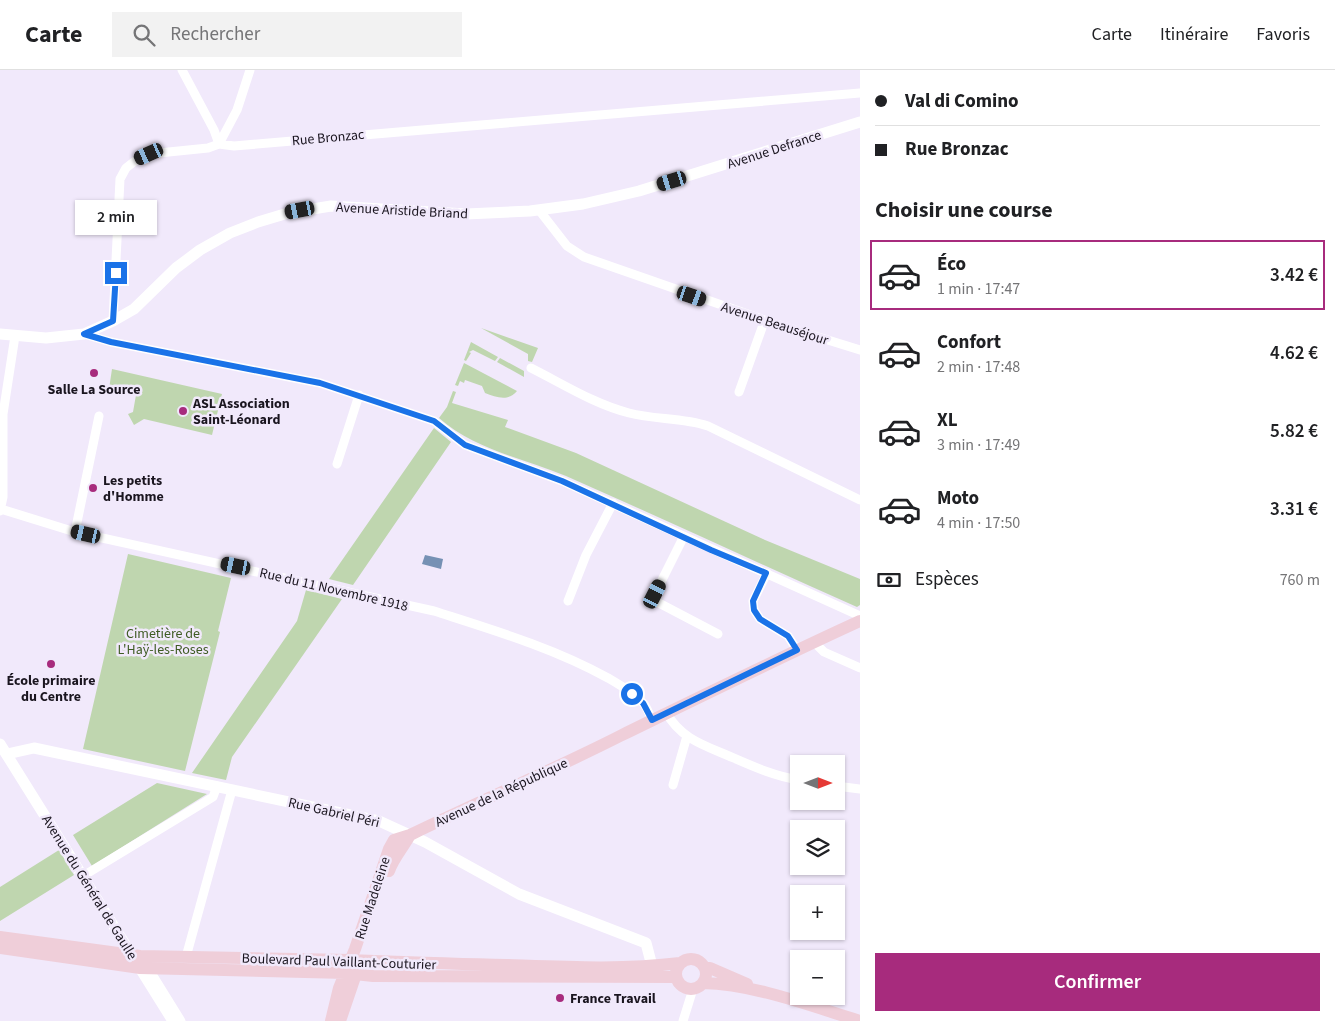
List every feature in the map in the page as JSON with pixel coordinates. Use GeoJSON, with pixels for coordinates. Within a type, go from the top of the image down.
{"type":"FeatureCollection","features":[{"type":"Feature","properties":{"kind":"main road","name":"Avenue de la République"},"geometry":{"type":"LineString","coordinates":[[410,835],[860,621]]}},
{"type":"Feature","properties":{"kind":"main road","name":"Rue Madeleine"},"geometry":{"type":"LineString","coordinates":[[340,1021],[356,960],[358,941],[389,849],[394,840],[410,835]]}},
{"type":"Feature","properties":{"kind":"main road","name":"Boulevard Paul Vaillant-Couturier"},"geometry":{"type":"LineString","coordinates":[[0,936],[140,962],[186,957],[356,960],[563,967],[652,966],[680,963]]}},
{"type":"Feature","properties":{"kind":"main road","name":"Boulevard Paul Vaillant-Couturier"},"geometry":{"type":"LineString","coordinates":[[0,948],[140,962],[373,976],[676,977]]}},
{"type":"Feature","properties":{"kind":"main road"},"geometry":{"type":"LineString","coordinates":[[698,986],[706,977],[705,968],[695,959],[689,959],[680,963],[677,968],[676,977],[681,986],[698,986],[714,983],[766,992]]}},
{"type":"Feature","properties":{"kind":"main road"},"geometry":{"type":"LineString","coordinates":[[705,968],[710,968],[766,992],[860,1021]]}},
{"type":"Feature","properties":{"kind":"main road","name":"Rue Madeleine"},"geometry":{"type":"LineString","coordinates":[[331,1021],[339,988],[351,974]]}},
{"type":"Feature","properties":{"kind":"street"},"geometry":{"type":"LineString","coordinates":[[182,70],[214,130],[219,144]]}},
{"type":"Feature","properties":{"kind":"street"},"geometry":{"type":"LineString","coordinates":[[219,144],[237,110],[250,70]]}},
{"type":"Feature","properties":{"kind":"street","name":"Rue Bronzac"},"geometry":{"type":"LineString","coordinates":[[113,321],[120,180],[126,168],[134,161],[149,154],[208,148],[219,144],[234,146],[860,93]]}},
{"type":"Feature","properties":{"kind":"street","name":"Avenue Defrance"},"geometry":{"type":"LineString","coordinates":[[688,176],[860,122]]}},
{"type":"Feature","properties":{"kind":"street","name":"Avenue Aristide Briand"},"geometry":{"type":"LineString","coordinates":[[0,334],[54,338],[84,334],[134,309],[176,268],[200,250],[230,233],[288,213],[331,206],[466,214],[539,210],[583,204],[688,176]]}},
{"type":"Feature","properties":{"kind":"street","name":"Avenue Beauséjour"},"geometry":{"type":"LineString","coordinates":[[539,210],[567,246],[584,258],[773,323],[860,350]]}},
{"type":"Feature","properties":{"kind":"street"},"geometry":{"type":"LineString","coordinates":[[739,392],[763,326]]}},
{"type":"Feature","properties":{"kind":"street"},"geometry":{"type":"LineString","coordinates":[[84,334],[111,342],[320,383],[434,421],[465,445],[562,481],[613,503],[860,616]]}},
{"type":"Feature","properties":{"kind":"street"},"geometry":{"type":"LineString","coordinates":[[0,510],[3,496],[3,414],[14,336]]}},
{"type":"Feature","properties":{"kind":"street"},"geometry":{"type":"LineString","coordinates":[[531,368],[603,404],[630,413],[691,420],[708,426],[860,500]]}},
{"type":"Feature","properties":{"kind":"street"},"geometry":{"type":"LineString","coordinates":[[337,464],[359,395]]}},
{"type":"Feature","properties":{"kind":"street"},"geometry":{"type":"LineString","coordinates":[[75,532],[99,416]]}},
{"type":"Feature","properties":{"kind":"street"},"geometry":{"type":"LineString","coordinates":[[568,601],[586,556],[613,503]]}},
{"type":"Feature","properties":{"kind":"street","name":"Rue du 11 Novembre 1918"},"geometry":{"type":"LineString","coordinates":[[0,510],[75,532],[434,611],[556,654],[593,670],[620,685],[643,703],[652,720]]}},
{"type":"Feature","properties":{"kind":"street"},"geometry":{"type":"LineString","coordinates":[[684,536],[655,594],[655,598],[657,602],[718,634]]}},
{"type":"Feature","properties":{"kind":"street"},"geometry":{"type":"LineString","coordinates":[[766,573],[753,601],[754,610],[760,619],[788,636],[797,650]]}},
{"type":"Feature","properties":{"kind":"street"},"geometry":{"type":"LineString","coordinates":[[814,642],[823,651],[860,668]]}},
{"type":"Feature","properties":{"kind":"street"},"geometry":{"type":"LineString","coordinates":[[666,712],[676,727],[700,744],[759,770],[790,778]]}},
{"type":"Feature","properties":{"kind":"street"},"geometry":{"type":"LineString","coordinates":[[673,785],[687,736]]}},
{"type":"Feature","properties":{"kind":"street","name":"Avenue du Général de Gaulle"},"geometry":{"type":"LineString","coordinates":[[0,744],[83,876],[181,1021]]}},
{"type":"Feature","properties":{"kind":"street","name":"Rue Gabriel Péri"},"geometry":{"type":"LineString","coordinates":[[7,754],[34,748],[379,820],[519,894],[646,943],[652,966]]}},
{"type":"Feature","properties":{"kind":"street"},"geometry":{"type":"LineString","coordinates":[[83,876],[213,797],[217,786]]}},
{"type":"Feature","properties":{"kind":"street"},"geometry":{"type":"LineString","coordinates":[[845,787],[860,789]]}},
{"type":"Feature","properties":{"kind":"street"},"geometry":{"type":"LineString","coordinates":[[186,957],[232,790]]}},
{"type":"Feature","properties":{"kind":"street","name":"Avenue du Général de Gaulle"},"geometry":{"type":"LineString","coordinates":[[140,962],[172,1021]]}},
{"type":"Feature","properties":{"kind":"street"},"geometry":{"type":"LineString","coordinates":[[683,1021],[698,986]]}},
{"type":"Feature","properties":{"kind":"green space"},"geometry":{"type":"Polygon","coordinates":[[[481,328],[538,348],[532,362],[528,361],[528,354],[481,328]]]}},
{"type":"Feature","properties":{"kind":"green space"},"geometry":{"type":"Polygon","coordinates":[[[471,342],[498,357],[495,361],[473,350],[469,352],[471,353],[466,361],[464,360],[471,342]]]}},
{"type":"Feature","properties":{"kind":"green space"},"geometry":{"type":"Polygon","coordinates":[[[500,358],[524,371],[524,377],[497,362],[500,358]]]}},
{"type":"Feature","properties":{"kind":"green space"},"geometry":{"type":"Polygon","coordinates":[[[464,363],[517,391],[510,397],[502,398],[485,393],[482,386],[465,380],[464,383],[460,381],[458,386],[455,385],[464,363]]]}},
{"type":"Feature","properties":{"kind":"green space"},"geometry":{"type":"Polygon","coordinates":[[[112,369],[222,394],[212,435],[144,419],[134,425],[128,414],[133,412],[136,395],[109,389],[112,369]]]}},
{"type":"Feature","properties":{"kind":"green space"},"geometry":{"type":"Polygon","coordinates":[[[453,391],[456,392],[452,403],[508,420],[505,427],[576,453],[765,540],[860,579],[860,605],[857,607],[566,476],[484,446],[468,438],[439,418],[447,407],[453,391]]]}},
{"type":"Feature","properties":{"kind":"green space"},"geometry":{"type":"Polygon","coordinates":[[[434,428],[451,442],[353,585],[329,579],[434,428]]]}},
{"type":"Feature","properties":{"kind":"green space","name":"Cimetière de L'Haÿ-les-Roses"},"geometry":{"type":"Polygon","coordinates":[[[128,554],[231,578],[218,631],[220,632],[185,771],[83,749],[128,554]]]}},
{"type":"Feature","properties":{"kind":"green space"},"geometry":{"type":"Polygon","coordinates":[[[306,590],[342,599],[232,757],[226,780],[192,773],[297,621],[306,590]]]}},
{"type":"Feature","properties":{"kind":"green space"},"geometry":{"type":"Polygon","coordinates":[[[157,783],[207,794],[92,866],[73,835],[157,783]]]}},
{"type":"Feature","properties":{"kind":"green space"},"geometry":{"type":"Polygon","coordinates":[[[59,850],[74,875],[0,921],[0,887],[59,850]]]}},
{"type":"Feature","properties":{"kind":"water"},"geometry":{"type":"Polygon","coordinates":[[[425,555],[443,559],[441,569],[422,564],[425,555]]]}},
{"type":"Feature","properties":{"kind":"place","name":"Salle La Source"},"geometry":{"type":"Point","coordinates":[94,373]}},
{"type":"Feature","properties":{"kind":"place","name":"ASL Association Saint-Léonard"},"geometry":{"type":"Point","coordinates":[183,411]}},
{"type":"Feature","properties":{"kind":"place","name":"Les petits d'Homme"},"geometry":{"type":"Point","coordinates":[93,488]}},
{"type":"Feature","properties":{"kind":"place","name":"École primaire du Centre"},"geometry":{"type":"Point","coordinates":[51,664]}},
{"type":"Feature","properties":{"kind":"place","name":"France Travail"},"geometry":{"type":"Point","coordinates":[560,998]}},
{"type":"Feature","properties":{"kind":"route"},"geometry":{"type":"LineString","coordinates":[[116,273],[113,321],[84,334],[111,342],[168,354],[320,383],[434,421],[465,445],[562,481],[711,550],[766,573],[753,601],[756,615],[788,636],[797,650],[652,720],[643,703],[632,694]]}}]}
